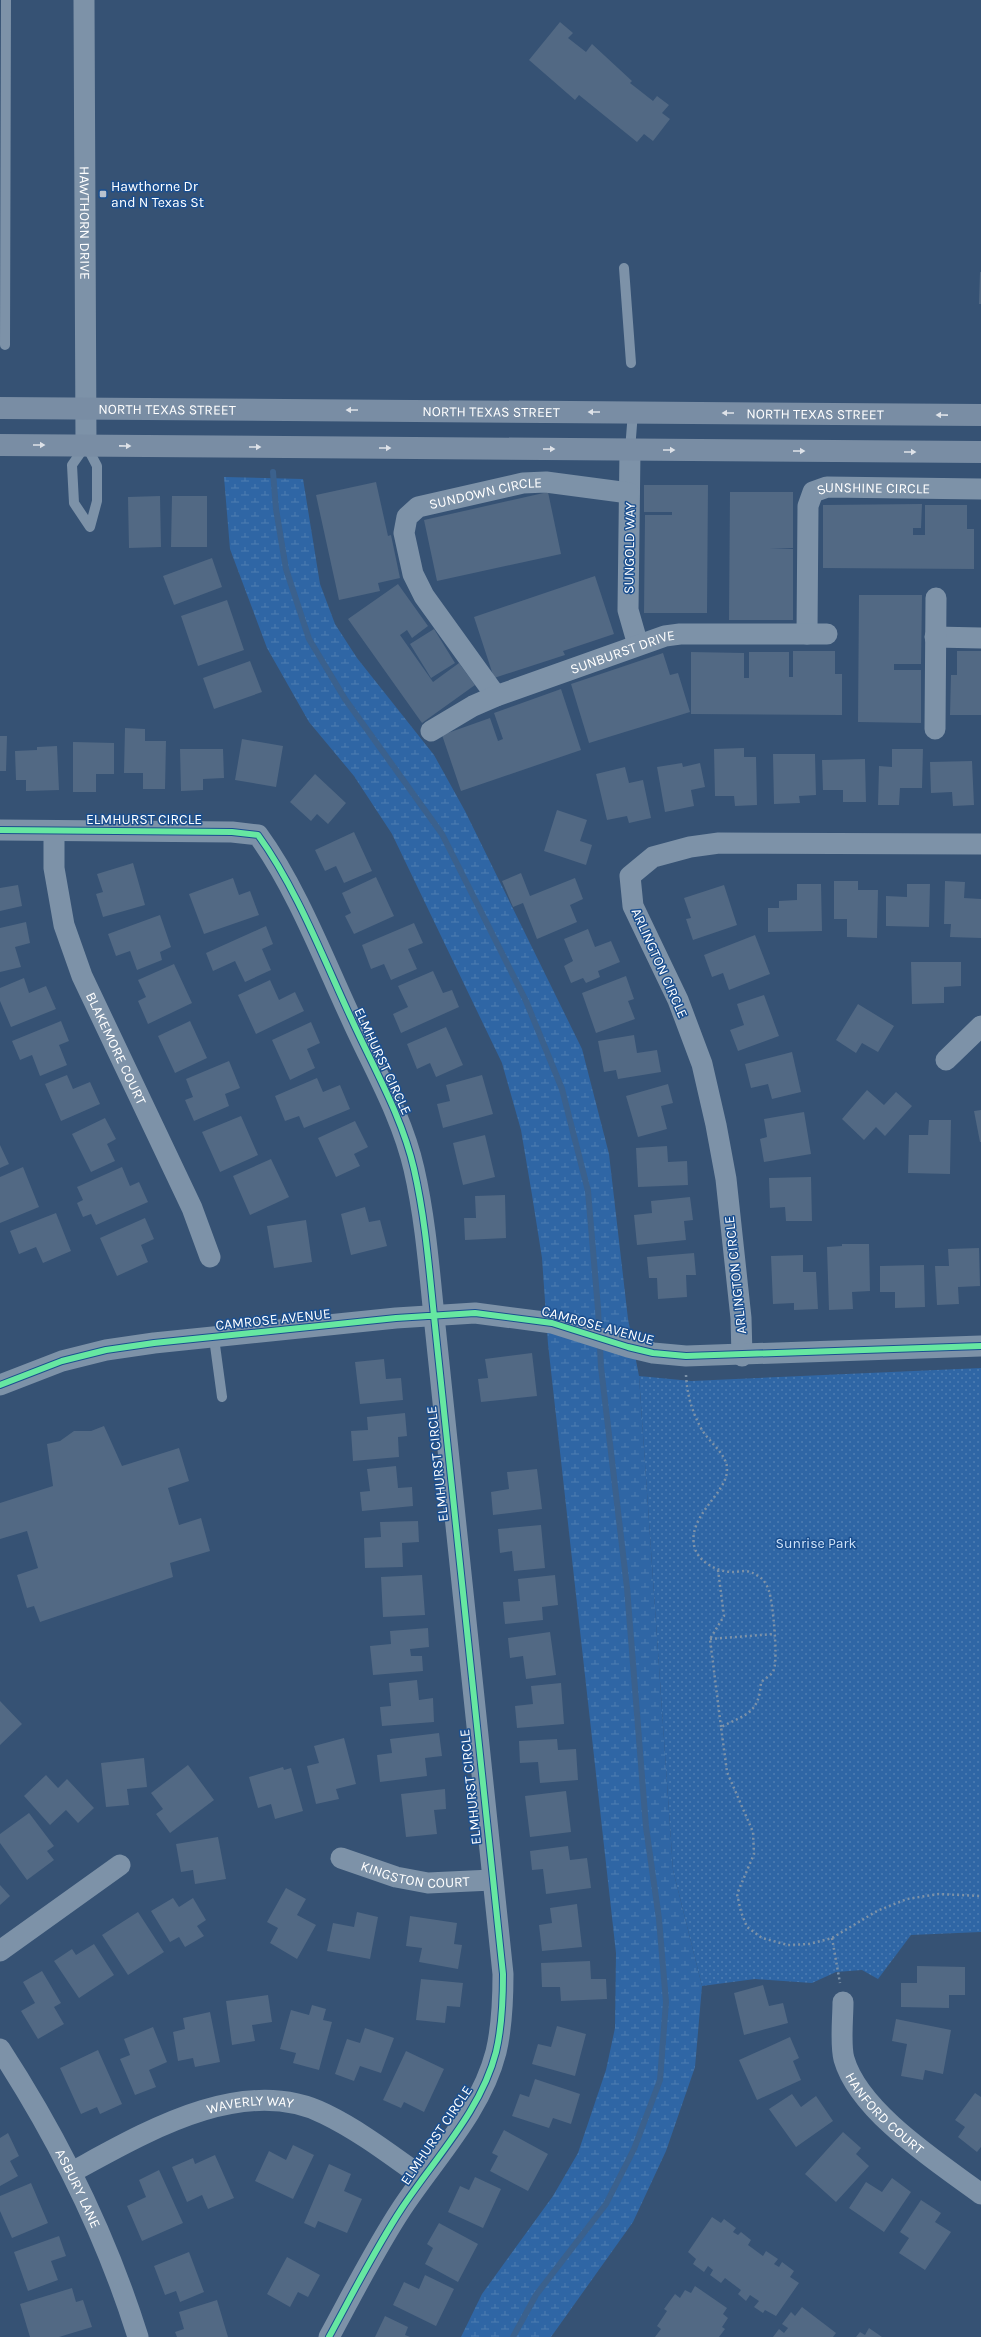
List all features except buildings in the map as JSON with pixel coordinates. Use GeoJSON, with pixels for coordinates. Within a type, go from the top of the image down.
{"type":"FeatureCollection","features":[{"type":"Feature","properties":{"kind":"main road","name":"NORTH TEXAS STREET"},"geometry":{"type":"LineString","coordinates":[[0,408],[981,415]]}},
{"type":"Feature","properties":{"kind":"main road"},"geometry":{"type":"LineString","coordinates":[[0,445],[981,452]]}},
{"type":"Feature","properties":{"kind":"street","name":"HAWTHORN DRIVE"},"geometry":{"type":"LineString","coordinates":[[84,0],[86,446]]}},
{"type":"Feature","properties":{"kind":"street","name":"SUNGOLD WAY"},"geometry":{"type":"LineString","coordinates":[[630,450],[628,610],[638,645]]}},
{"type":"Feature","properties":{"kind":"street","name":"SUNDOWN CIRCLE"},"geometry":{"type":"LineString","coordinates":[[496,696],[424,596],[414,574],[404,533],[407,517],[418,507],[523,483],[546,482],[630,493]]}},
{"type":"Feature","properties":{"kind":"street","name":"SUNSHINE CIRCLE"},"geometry":{"type":"LineString","coordinates":[[807,634],[808,506],[813,492],[827,488],[981,489]]}},
{"type":"Feature","properties":{"kind":"street"},"geometry":{"type":"LineString","coordinates":[[935,729],[936,598]]}},
{"type":"Feature","properties":{"kind":"street","name":"SUNBURST DRIVE"},"geometry":{"type":"LineString","coordinates":[[431,731],[473,706],[496,696],[665,636],[680,634],[827,634]]}},
{"type":"Feature","properties":{"kind":"street"},"geometry":{"type":"LineString","coordinates":[[935,637],[981,638]]}},
{"type":"Feature","properties":{"kind":"street","name":"ELMHURST CIRCLE"},"geometry":{"type":"LineString","coordinates":[[0,830],[232,832],[258,835],[275,858],[398,1120],[414,1168],[422,1209],[434,1316],[503,1974],[502,2013],[496,2053],[480,2094],[455,2134],[422,2177],[379,2244],[329,2337]]}},
{"type":"Feature","properties":{"kind":"street","name":"BLAKEMORE COURT"},"geometry":{"type":"LineString","coordinates":[[54,831],[54,868],[64,925],[82,976],[192,1208],[210,1257]]}},
{"type":"Feature","properties":{"kind":"street","name":"ARLINGTON CIRCLE"},"geometry":{"type":"LineString","coordinates":[[742,1356],[741,1318],[726,1187],[716,1125],[702,1064],[678,1000],[633,906],[630,876],[653,857],[690,847],[719,843],[981,844]]}},
{"type":"Feature","properties":{"kind":"street"},"geometry":{"type":"LineString","coordinates":[[946,1060],[981,1026]]}},
{"type":"Feature","properties":{"kind":"street","name":"CAMROSE AVENUE"},"geometry":{"type":"LineString","coordinates":[[0,1385],[62,1362],[106,1350],[154,1343],[475,1313],[552,1323],[628,1347],[653,1353],[686,1356],[742,1356],[981,1346]]}},
{"type":"Feature","properties":{"kind":"street","name":"KINGSTON COURT"},"geometry":{"type":"LineString","coordinates":[[341,1858],[396,1877],[428,1883],[492,1880]]}},
{"type":"Feature","properties":{"kind":"street"},"geometry":{"type":"LineString","coordinates":[[0,1951],[120,1865]]}},
{"type":"Feature","properties":{"kind":"street","name":"HANFORD COURT"},"geometry":{"type":"LineString","coordinates":[[843,2002],[844,2058],[854,2082],[872,2106],[916,2147],[981,2194]]}},
{"type":"Feature","properties":{"kind":"street","name":"ASBURY LANE"},"geometry":{"type":"LineString","coordinates":[[0,2048],[24,2086],[72,2172],[116,2276],[138,2337]]}},
{"type":"Feature","properties":{"kind":"street","name":"WAVERLY WAY"},"geometry":{"type":"LineString","coordinates":[[72,2172],[186,2116],[222,2104],[257,2100],[291,2103],[324,2113],[387,2152],[422,2177]]}},
{"type":"Feature","properties":{"kind":"lane"},"geometry":{"type":"LineString","coordinates":[[5,345],[6,0]]}},
{"type":"Feature","properties":{"kind":"lane"},"geometry":{"type":"LineString","coordinates":[[624,268],[631,363]]}},
{"type":"Feature","properties":{"kind":"lane"},"geometry":{"type":"LineString","coordinates":[[630,450],[633,412]]}},
{"type":"Feature","properties":{"kind":"lane"},"geometry":{"type":"LineString","coordinates":[[86,446],[97,466],[97,501],[90,527],[74,504],[72,465],[86,446]]}},
{"type":"Feature","properties":{"kind":"lane"},"geometry":{"type":"LineString","coordinates":[[214,1338],[222,1397]]}},
{"type":"Feature","properties":{"kind":"path"},"geometry":{"type":"LineString","coordinates":[[686,1356],[687,1396],[702,1430],[723,1456],[728,1470],[722,1485],[708,1503],[693,1534],[696,1550],[705,1562],[718,1570],[732,1572],[750,1571],[762,1579],[769,1590],[774,1634],[776,1659],[774,1671],[762,1682],[760,1698],[752,1711],[721,1727]]}},
{"type":"Feature","properties":{"kind":"path"},"geometry":{"type":"LineString","coordinates":[[718,1570],[724,1616],[710,1639],[727,1772],[753,1832],[754,1854],[737,1894],[741,1912],[747,1927],[762,1938],[788,1945],[832,1938],[877,1911],[907,1898],[939,1894],[981,1896]]}},
{"type":"Feature","properties":{"kind":"path"},"geometry":{"type":"LineString","coordinates":[[710,1639],[774,1634]]}},
{"type":"Feature","properties":{"kind":"path"},"geometry":{"type":"LineString","coordinates":[[832,1938],[843,2002]]}},
{"type":"Feature","properties":{"kind":"green space"},"geometry":{"type":"Polygon","coordinates":[[[224,477],[303,479],[320,584],[335,624],[357,658],[434,755],[465,811],[582,1049],[609,1154],[628,1319],[639,1376],[673,1870],[702,1986],[695,2067],[666,2151],[633,2222],[551,2337],[461,2337],[482,2294],[553,2196],[578,2153],[606,2070],[615,2028],[616,1953],[548,1344],[542,1258],[521,1130],[502,1063],[392,834],[354,776],[309,722],[267,648],[230,549],[224,477]]]}},
{"type":"Feature","properties":{"kind":"green space","name":"Sunrise Park"},"geometry":{"type":"Polygon","coordinates":[[[981,1368],[981,1932],[911,1935],[878,1979],[862,1970],[836,1972],[812,1983],[755,1979],[702,1986],[673,1870],[639,1376],[691,1381],[981,1368]]]}},
{"type":"Feature","properties":{"kind":"waterway"},"geometry":{"type":"LineString","coordinates":[[273,472],[276,509],[286,569],[309,639],[345,699],[442,834],[526,1001],[562,1089],[588,1191],[598,1309],[601,1367],[627,1588],[646,1827],[659,1919],[666,2002],[660,2080],[634,2149],[606,2204],[536,2295],[513,2337]]}},
{"type":"Feature","properties":{"kind":"cycle path"},"geometry":{"type":"LineString","coordinates":[[0,830],[232,832],[258,835],[285,877],[309,924],[395,1111],[409,1149],[414,1169],[424,1224],[503,1974],[502,2013],[496,2052],[489,2074],[480,2094],[456,2133],[415,2189],[392,2224],[364,2271],[329,2337]]}},
{"type":"Feature","properties":{"kind":"cycle path"},"geometry":{"type":"LineString","coordinates":[[0,1385],[62,1361],[106,1350],[154,1343],[396,1318],[475,1313],[552,1323],[628,1347],[653,1353],[686,1356],[981,1346]]}},
{"type":"Feature","properties":{"kind":"place","name":"Hawthorne Dr and N Texas St"},"geometry":{"type":"Point","coordinates":[103,194]}}]}
